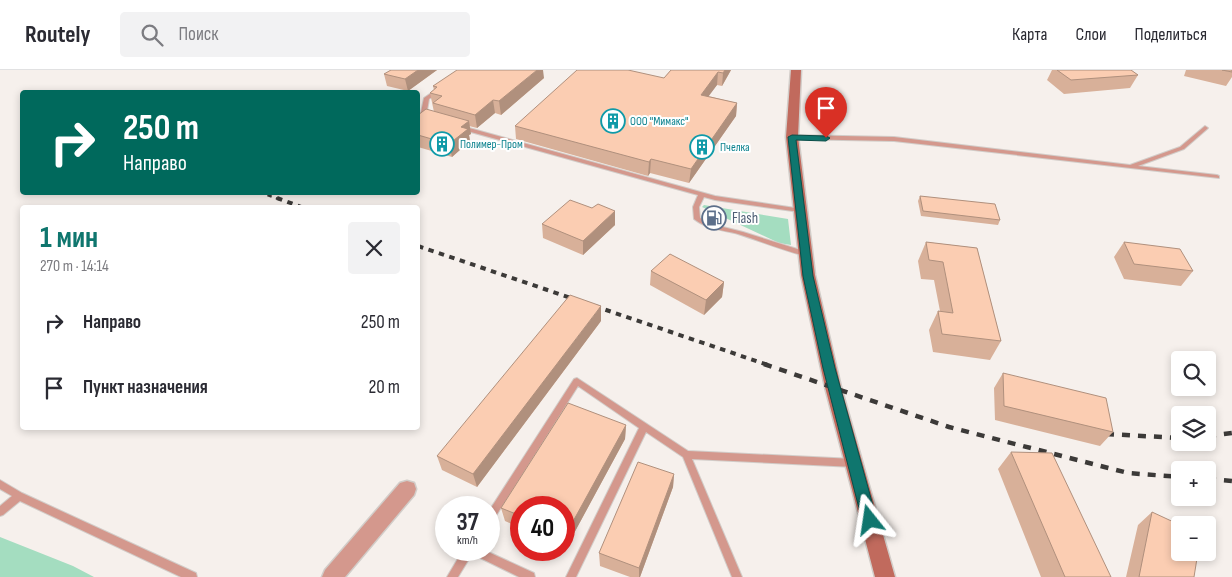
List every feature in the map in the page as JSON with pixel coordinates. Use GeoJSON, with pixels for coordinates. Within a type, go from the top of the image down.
{"type":"FeatureCollection","features":[{"type":"Feature","properties":{"kind":"street"},"geometry":{"type":"LineString","coordinates":[[796,70],[792,137],[808,276],[833,386],[885,577]]}},
{"type":"Feature","properties":{"kind":"street"},"geometry":{"type":"LineString","coordinates":[[332,577],[407,489]]}},
{"type":"Feature","properties":{"kind":"lane"},"geometry":{"type":"LineString","coordinates":[[433,120],[423,117],[427,98],[449,84]]}},
{"type":"Feature","properties":{"kind":"lane"},"geometry":{"type":"LineString","coordinates":[[452,125],[702,194],[800,210]]}},
{"type":"Feature","properties":{"kind":"lane"},"geometry":{"type":"LineString","coordinates":[[1130,167],[1182,148],[1205,128]]}},
{"type":"Feature","properties":{"kind":"lane"},"geometry":{"type":"LineString","coordinates":[[792,137],[894,140],[1216,177]]}},
{"type":"Feature","properties":{"kind":"lane"},"geometry":{"type":"LineString","coordinates":[[702,194],[696,207],[697,218],[705,224],[805,254]]}},
{"type":"Feature","properties":{"kind":"lane"},"geometry":{"type":"LineString","coordinates":[[500,502],[577,381],[686,456],[854,463]]}},
{"type":"Feature","properties":{"kind":"lane"},"geometry":{"type":"LineString","coordinates":[[571,577],[644,427]]}},
{"type":"Feature","properties":{"kind":"lane"},"geometry":{"type":"LineString","coordinates":[[686,456],[737,577]]}},
{"type":"Feature","properties":{"kind":"lane"},"geometry":{"type":"LineString","coordinates":[[0,484],[19,496],[192,577]]}},
{"type":"Feature","properties":{"kind":"lane"},"geometry":{"type":"LineString","coordinates":[[0,512],[19,496]]}},
{"type":"Feature","properties":{"kind":"lane"},"geometry":{"type":"LineString","coordinates":[[452,577],[462,561]]}},
{"type":"Feature","properties":{"kind":"lane"},"geometry":{"type":"LineString","coordinates":[[497,561],[530,577]]}},
{"type":"Feature","properties":{"kind":"green space"},"geometry":{"type":"Polygon","coordinates":[[[704,205],[788,219],[791,245],[779,243],[702,207],[704,205]]]}},
{"type":"Feature","properties":{"kind":"green space"},"geometry":{"type":"Polygon","coordinates":[[[0,537],[73,566],[94,577],[0,577],[0,537]]]}},
{"type":"Feature","properties":{"kind":"building"},"geometry":{"type":"Polygon","coordinates":[[[391,70],[418,70],[405,79],[384,74],[391,70]]]}},
{"type":"Feature","properties":{"kind":"building"},"geometry":{"type":"Polygon","coordinates":[[[457,70],[537,70],[499,101],[493,100],[475,115],[433,103],[442,96],[430,93],[437,87],[433,86],[457,70]]]}},
{"type":"Feature","properties":{"kind":"building","name":"ООО \"Мимакс\""},"geometry":{"type":"Polygon","coordinates":[[[577,70],[628,70],[664,78],[671,70],[725,70],[723,73],[718,72],[701,95],[737,103],[691,169],[651,159],[649,162],[515,126],[577,70]]]}},
{"type":"Feature","properties":{"kind":"building"},"geometry":{"type":"Polygon","coordinates":[[[1057,70],[1131,70],[1138,75],[1071,80],[1057,70]]]}},
{"type":"Feature","properties":{"kind":"building"},"geometry":{"type":"Polygon","coordinates":[[[426,109],[469,121],[461,127],[468,129],[449,144],[420,136],[420,114],[426,109]]]}},
{"type":"Feature","properties":{"kind":"building"},"geometry":{"type":"Polygon","coordinates":[[[920,196],[995,204],[1000,220],[923,211],[920,196]]]}},
{"type":"Feature","properties":{"kind":"building"},"geometry":{"type":"Polygon","coordinates":[[[570,200],[592,208],[598,204],[615,211],[583,241],[542,224],[570,200]]]}},
{"type":"Feature","properties":{"kind":"building"},"geometry":{"type":"Polygon","coordinates":[[[926,242],[977,248],[1001,341],[942,334],[938,311],[953,313],[943,262],[929,260],[926,242]]]}},
{"type":"Feature","properties":{"kind":"building"},"geometry":{"type":"Polygon","coordinates":[[[1124,242],[1180,249],[1193,271],[1134,264],[1124,242]]]}},
{"type":"Feature","properties":{"kind":"building"},"geometry":{"type":"Polygon","coordinates":[[[670,254],[724,282],[706,300],[651,271],[670,254]]]}},
{"type":"Feature","properties":{"kind":"building"},"geometry":{"type":"Polygon","coordinates":[[[570,295],[601,306],[473,474],[437,456],[570,295]]]}},
{"type":"Feature","properties":{"kind":"building"},"geometry":{"type":"Polygon","coordinates":[[[1003,373],[1106,398],[1113,432],[1004,406],[1003,373]]]}},
{"type":"Feature","properties":{"kind":"building"},"geometry":{"type":"Polygon","coordinates":[[[568,403],[626,425],[575,518],[575,496],[510,496],[510,512],[501,508],[568,403]]]}},
{"type":"Feature","properties":{"kind":"building"},"geometry":{"type":"Polygon","coordinates":[[[1011,452],[1052,453],[1111,577],[1065,577],[1011,452]]]}},
{"type":"Feature","properties":{"kind":"building"},"geometry":{"type":"Polygon","coordinates":[[[638,462],[674,474],[639,568],[599,553],[638,462]]]}},
{"type":"Feature","properties":{"kind":"building"},"geometry":{"type":"Polygon","coordinates":[[[1152,512],[1171,521],[1171,561],[1197,561],[1194,577],[1139,577],[1152,512]]]}},
{"type":"Feature","properties":{"kind":"railway"},"geometry":{"type":"LineString","coordinates":[[267,195],[281,200]]}},
{"type":"Feature","properties":{"kind":"railway"},"geometry":{"type":"LineString","coordinates":[[277,198],[296,205]]}},
{"type":"Feature","properties":{"kind":"railway"},"geometry":{"type":"LineString","coordinates":[[420,247],[768,365]]}},
{"type":"Feature","properties":{"kind":"railway"},"geometry":{"type":"LineString","coordinates":[[764,364],[949,427],[1128,473],[1171,476]]}},
{"type":"Feature","properties":{"kind":"railway"},"geometry":{"type":"LineString","coordinates":[[1216,435],[1232,433]]}},
{"type":"Feature","properties":{"kind":"railway"},"geometry":{"type":"LineString","coordinates":[[1106,434],[1171,438]]}},
{"type":"Feature","properties":{"kind":"railway"},"geometry":{"type":"LineString","coordinates":[[1216,480],[1232,481]]}},
{"type":"Feature","properties":{"kind":"place","name":"ООО \"Мимакс\""},"geometry":{"type":"Point","coordinates":[613,121]}},
{"type":"Feature","properties":{"kind":"place","name":"Полимер-Пром"},"geometry":{"type":"Point","coordinates":[442,144]}},
{"type":"Feature","properties":{"kind":"place","name":"Пчелка"},"geometry":{"type":"Point","coordinates":[702,147]}},
{"type":"Feature","properties":{"kind":"place","name":"Flash"},"geometry":{"type":"Point","coordinates":[714,218]}},
{"type":"Feature","properties":{"kind":"route"},"geometry":{"type":"LineString","coordinates":[[826,138],[792,137],[800,210],[808,276],[833,386],[870,520]]}}]}
